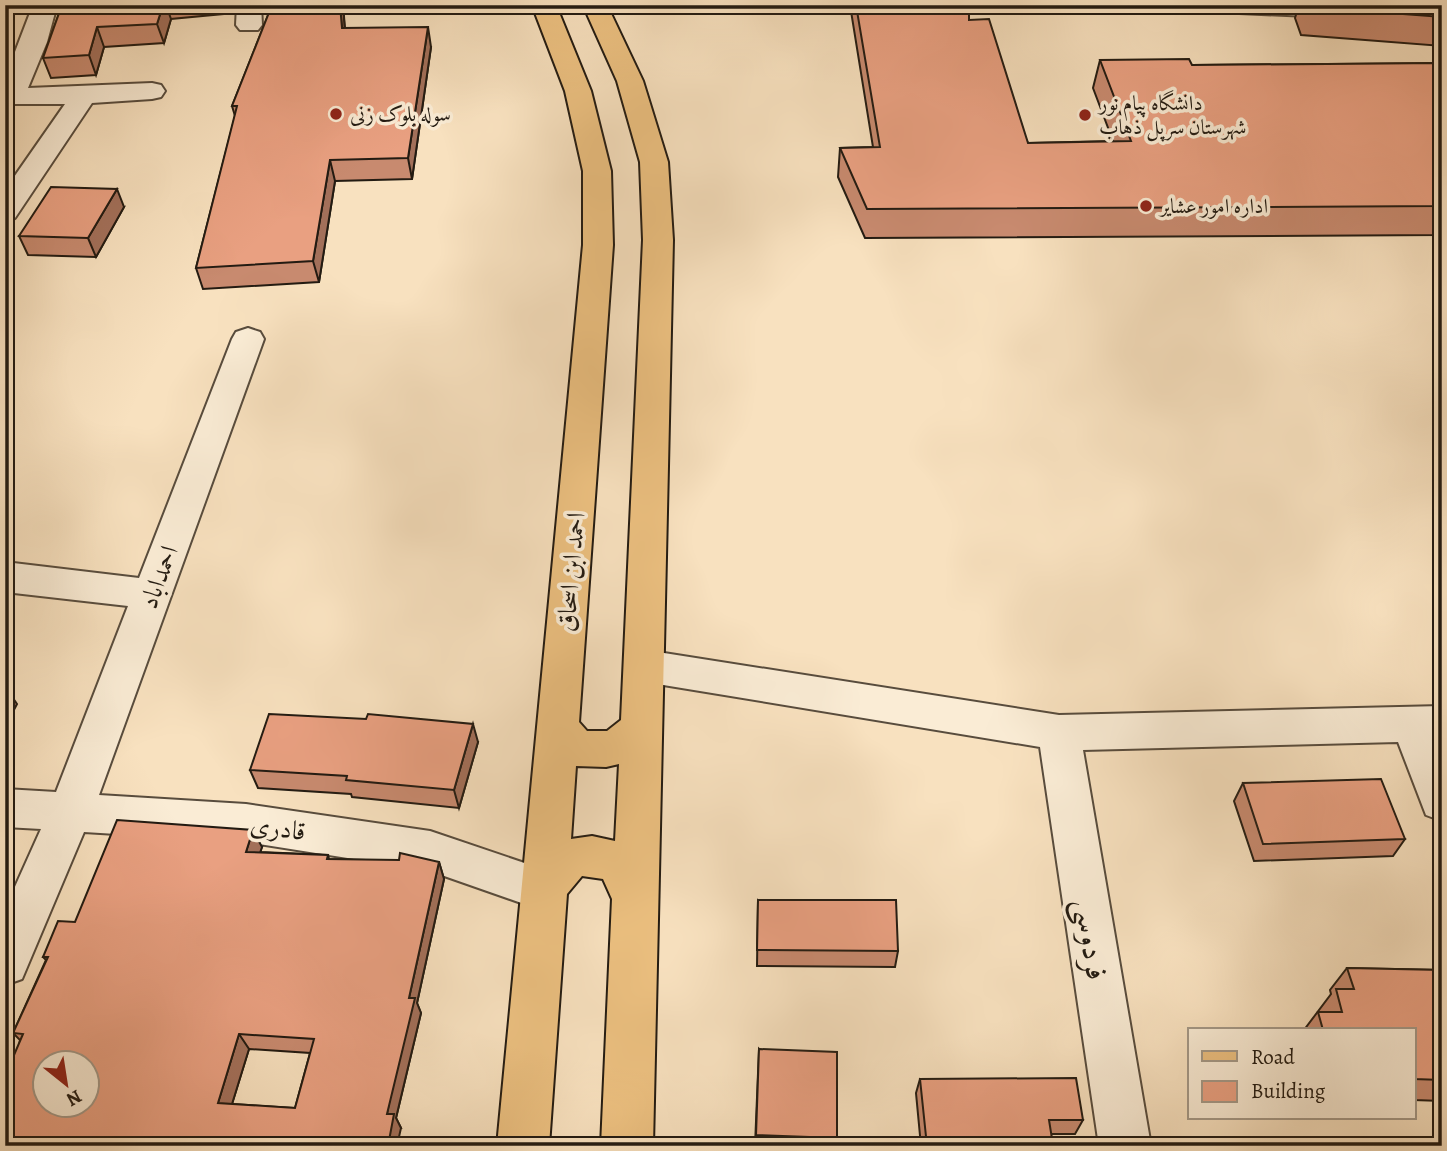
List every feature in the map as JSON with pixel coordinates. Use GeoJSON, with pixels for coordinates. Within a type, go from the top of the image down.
{"type":"FeatureCollection","features":[{"type":"Feature","properties":{"kind":"main road","name":"احمد ابن اسحاق"},"geometry":{"type":"LineString","coordinates":[[523,1146],[598,245],[597,171],[578,92],[544,5]]}},
{"type":"Feature","properties":{"kind":"main road"},"geometry":{"type":"LineString","coordinates":[[595,5],[630,81],[654,162],[658,240],[627,1146]]}},
{"type":"Feature","properties":{"kind":"main road"},"geometry":{"type":"LineString","coordinates":[[558,727],[575,748],[601,750],[626,745],[642,725]]}},
{"type":"Feature","properties":{"kind":"main road"},"geometry":{"type":"LineString","coordinates":[[544,890],[559,865],[576,856],[596,856],[618,862],[636,900]]}},
{"type":"Feature","properties":{"kind":"street"},"geometry":{"type":"LineString","coordinates":[[45,5],[34,41],[8,96],[84,96],[152,91]]}},
{"type":"Feature","properties":{"kind":"street"},"geometry":{"type":"LineString","coordinates":[[1217,5],[1442,15]]}},
{"type":"Feature","properties":{"kind":"street"},"geometry":{"type":"LineString","coordinates":[[5,212],[84,96]]}},
{"type":"Feature","properties":{"kind":"street","name":"احمداباد"},"geometry":{"type":"LineString","coordinates":[[5,963],[70,814],[248,339]]}},
{"type":"Feature","properties":{"kind":"street"},"geometry":{"type":"LineString","coordinates":[[5,577],[152,594]]}},
{"type":"Feature","properties":{"kind":"street"},"geometry":{"type":"LineString","coordinates":[[645,666],[1059,733],[1427,723],[1442,802]]}},
{"type":"Feature","properties":{"kind":"street","name":"فردوسی"},"geometry":{"type":"LineString","coordinates":[[1059,733],[1125,1146]]}},
{"type":"Feature","properties":{"kind":"street","name":"قادری"},"geometry":{"type":"LineString","coordinates":[[5,808],[246,823],[430,851],[544,890]]}},
{"type":"Feature","properties":{"kind":"building"},"geometry":{"type":"Polygon","coordinates":[[[62,5],[163,5],[157,24],[97,27],[89,55],[43,58],[62,5]]]}},
{"type":"Feature","properties":{"kind":"building"},"geometry":{"type":"Polygon","coordinates":[[[272,5],[340,5],[342,28],[428,27],[408,158],[330,160],[313,261],[196,268],[237,106],[232,106],[272,5]]]}},
{"type":"Feature","properties":{"kind":"building"},"geometry":{"type":"Polygon","coordinates":[[[856,5],[969,5],[969,20],[989,19],[1028,143],[1131,141],[1100,60],[1189,59],[1192,65],[1442,63],[1442,206],[867,209],[840,148],[880,147],[856,5]]]}},
{"type":"Feature","properties":{"kind":"building"},"geometry":{"type":"Polygon","coordinates":[[[1309,5],[1442,5],[1442,17],[1310,7],[1309,5]]]}},
{"type":"Feature","properties":{"kind":"building"},"geometry":{"type":"Polygon","coordinates":[[[51,187],[117,189],[88,238],[19,236],[51,187]]]}},
{"type":"Feature","properties":{"kind":"building"},"geometry":{"type":"Polygon","coordinates":[[[269,714],[366,719],[368,714],[473,724],[454,790],[346,780],[347,776],[250,770],[269,714]]]}},
{"type":"Feature","properties":{"kind":"building"},"geometry":{"type":"Polygon","coordinates":[[[1381,779],[1405,839],[1263,844],[1243,783],[1381,779]]]}},
{"type":"Feature","properties":{"kind":"building"},"geometry":{"type":"Polygon","coordinates":[[[117,820],[253,830],[246,852],[328,855],[327,859],[399,860],[400,853],[439,862],[409,998],[415,998],[387,1114],[394,1114],[388,1146],[5,1146],[5,1076],[23,1034],[13,1033],[48,957],[43,957],[58,921],[75,922],[117,820]],[[239,1034],[218,1103],[295,1108],[314,1039],[239,1034]]]}},
{"type":"Feature","properties":{"kind":"building"},"geometry":{"type":"Polygon","coordinates":[[[758,900],[896,900],[898,951],[757,950],[758,900]]]}},
{"type":"Feature","properties":{"kind":"building"},"geometry":{"type":"Polygon","coordinates":[[[1347,968],[1442,970],[1442,1080],[1416,1079],[1416,1028],[1322,1028],[1318,1012],[1342,1012],[1336,989],[1354,989],[1347,968]]]}},
{"type":"Feature","properties":{"kind":"building"},"geometry":{"type":"Polygon","coordinates":[[[759,1049],[837,1052],[837,1138],[756,1135],[759,1049]]]}},
{"type":"Feature","properties":{"kind":"building"},"geometry":{"type":"Polygon","coordinates":[[[1076,1078],[1083,1120],[1049,1120],[1053,1145],[927,1146],[920,1079],[1076,1078]]]}},
{"type":"Feature","properties":{"kind":"place","name":"سوله بلوک زنی"},"geometry":{"type":"Point","coordinates":[336,114]}},
{"type":"Feature","properties":{"kind":"place","name":"دانشگاه پیام نور شهرستان سرپل ذهاب"},"geometry":{"type":"Point","coordinates":[1085,115]}},
{"type":"Feature","properties":{"kind":"place","name":"اداره امور عشایر"},"geometry":{"type":"Point","coordinates":[1146,206]}}]}
